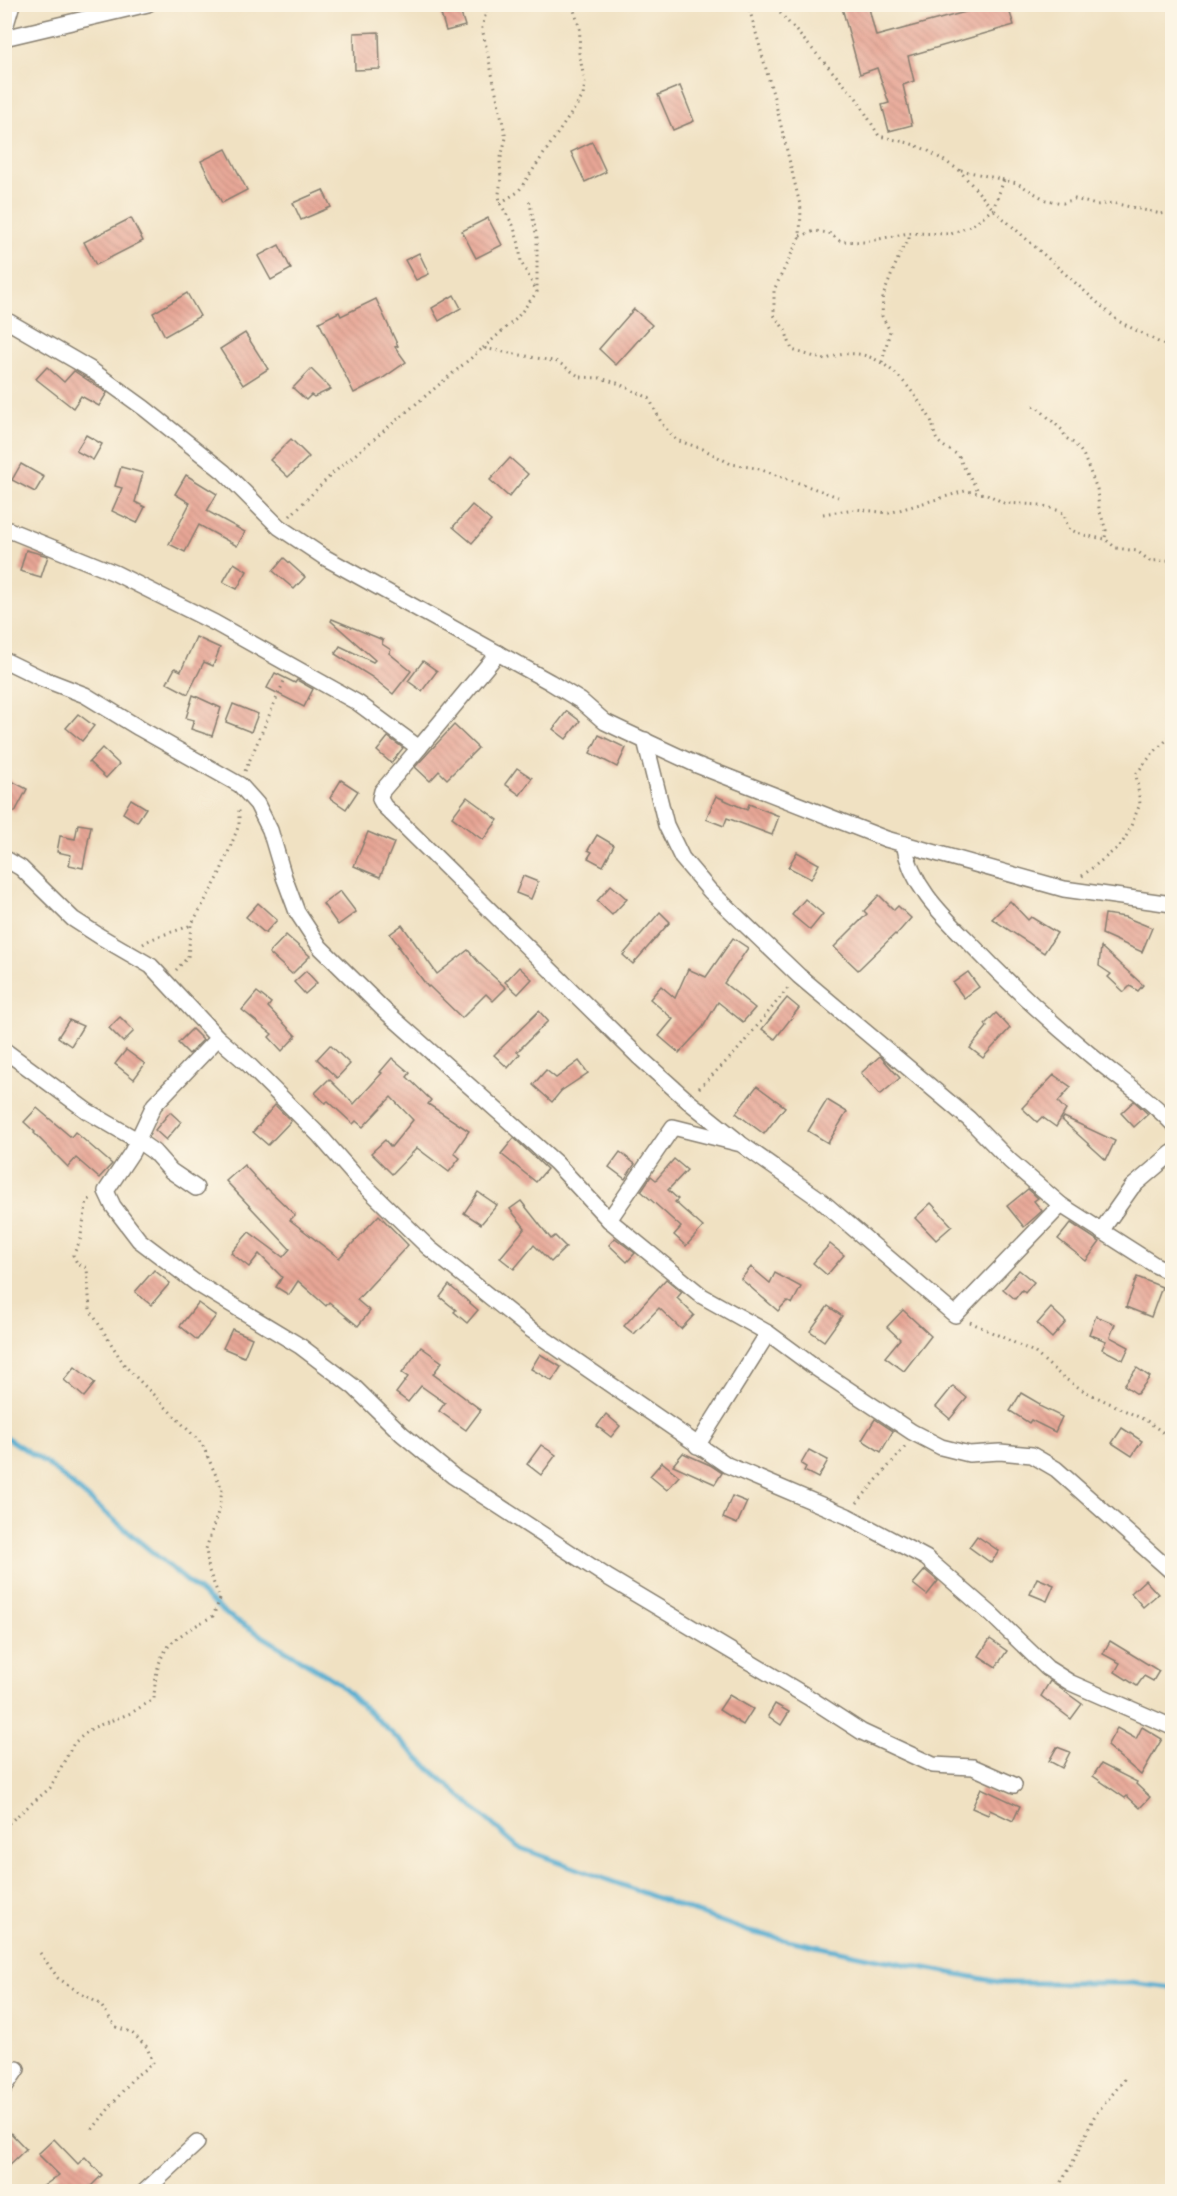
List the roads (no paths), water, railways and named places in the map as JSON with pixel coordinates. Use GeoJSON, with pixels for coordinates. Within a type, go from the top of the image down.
{"type":"FeatureCollection","features":[{"type":"Feature","properties":{"kind":"street"},"geometry":{"type":"LineString","coordinates":[[4,31],[12,4]]}},
{"type":"Feature","properties":{"kind":"street"},"geometry":{"type":"LineString","coordinates":[[4,38],[148,4]]}},
{"type":"Feature","properties":{"kind":"street"},"geometry":{"type":"LineString","coordinates":[[4,319],[90,369],[144,408],[224,472],[279,527],[324,557],[581,701],[605,722],[697,765],[856,828],[904,844],[1064,889],[1173,904]]}},
{"type":"Feature","properties":{"kind":"street"},"geometry":{"type":"LineString","coordinates":[[4,528],[115,573],[291,665],[358,703],[419,748]]}},
{"type":"Feature","properties":{"kind":"street"},"geometry":{"type":"LineString","coordinates":[[498,653],[382,791],[380,799],[384,806],[639,1057],[741,1144],[818,1198],[955,1315],[1061,1205]]}},
{"type":"Feature","properties":{"kind":"street"},"geometry":{"type":"LineString","coordinates":[[4,660],[41,678],[85,695],[240,784],[257,804],[270,830],[297,912],[321,947],[384,1010],[556,1163],[609,1220],[702,1296],[768,1333],[912,1432],[940,1447],[969,1454],[1000,1452],[1032,1455],[1056,1469],[1173,1572]]}},
{"type":"Feature","properties":{"kind":"street"},"geometry":{"type":"LineString","coordinates":[[645,740],[666,825],[682,858],[710,891],[799,976],[969,1119],[1010,1161],[1061,1205],[1173,1274]]}},
{"type":"Feature","properties":{"kind":"street"},"geometry":{"type":"LineString","coordinates":[[904,844],[907,859],[920,888],[939,912],[995,970],[1041,1013],[1103,1066],[1158,1108],[1173,1123]]}},
{"type":"Feature","properties":{"kind":"street"},"geometry":{"type":"LineString","coordinates":[[4,858],[21,868],[73,919],[100,938],[151,966],[218,1038],[248,1064],[320,1136],[356,1177],[429,1248],[530,1329],[727,1465],[847,1516],[926,1558],[1047,1668],[1071,1683],[1173,1727]]}},
{"type":"Feature","properties":{"kind":"street"},"geometry":{"type":"LineString","coordinates":[[218,1038],[154,1105],[132,1152],[106,1191],[112,1206],[139,1240],[196,1282],[300,1346],[354,1387],[402,1434],[453,1476],[609,1578],[808,1697],[862,1732],[933,1765],[973,1767],[1014,1785]]}},
{"type":"Feature","properties":{"kind":"street"},"geometry":{"type":"LineString","coordinates":[[4,1050],[87,1111],[154,1152],[171,1171],[196,1188]]}},
{"type":"Feature","properties":{"kind":"street"},"geometry":{"type":"LineString","coordinates":[[609,1220],[673,1127],[741,1144]]}},
{"type":"Feature","properties":{"kind":"street"},"geometry":{"type":"LineString","coordinates":[[1101,1231],[1132,1187],[1173,1153]]}},
{"type":"Feature","properties":{"kind":"street"},"geometry":{"type":"LineString","coordinates":[[697,1446],[768,1333]]}},
{"type":"Feature","properties":{"kind":"street"},"geometry":{"type":"LineString","coordinates":[[4,2088],[17,2069]]}},
{"type":"Feature","properties":{"kind":"street"},"geometry":{"type":"LineString","coordinates":[[144,2192],[197,2144]]}},
{"type":"Feature","properties":{"kind":"waterway"},"geometry":{"type":"LineString","coordinates":[[4,1436],[46,1463],[226,1614],[336,1681],[518,1847],[750,1932],[1004,1983],[1132,1983],[1172,1988]]}}]}
